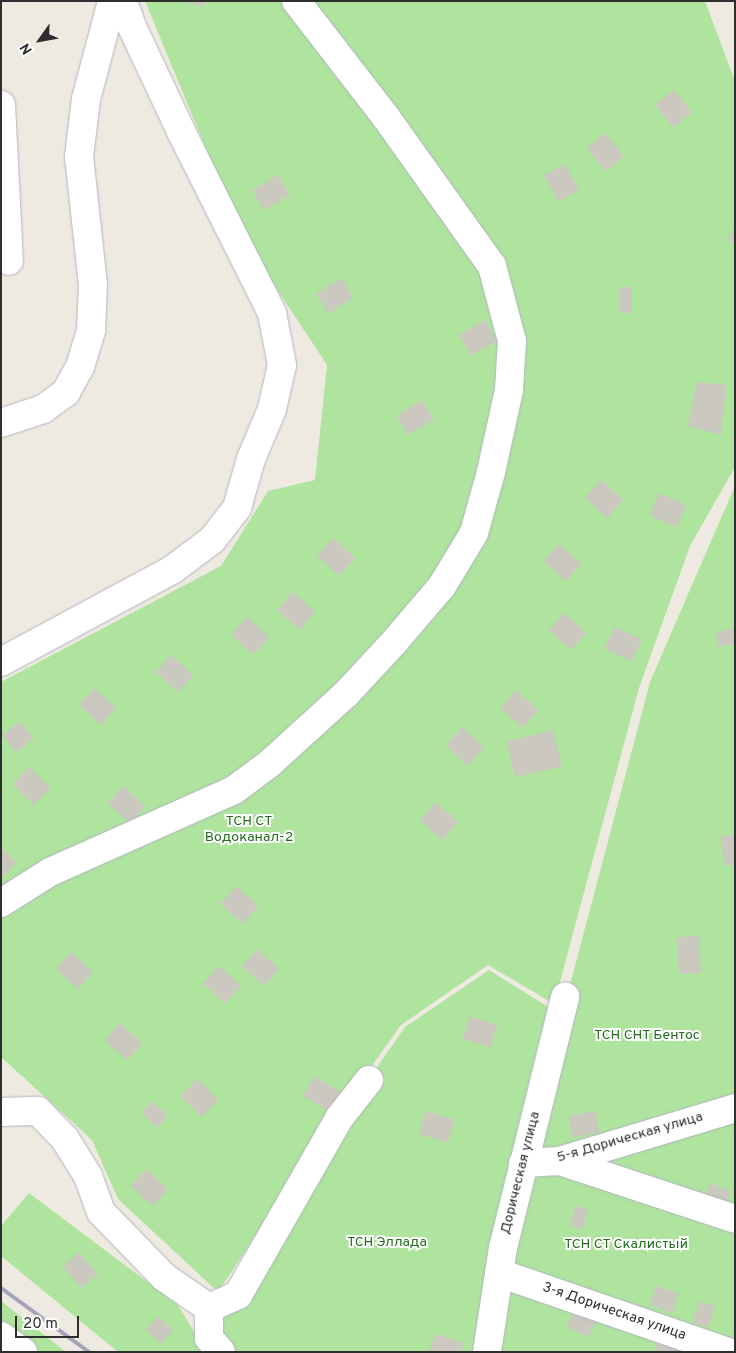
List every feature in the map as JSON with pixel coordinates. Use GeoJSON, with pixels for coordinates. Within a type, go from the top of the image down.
{"type":"FeatureCollection","features":[{"type":"Feature","properties":{"kind":"lane"},"geometry":{"type":"LineString","coordinates":[[1,423],[42,409],[66,392],[80,367],[91,330],[93,285],[78,156],[86,99],[112,1]]}},
{"type":"Feature","properties":{"kind":"lane"},"geometry":{"type":"LineString","coordinates":[[1,662],[172,570],[212,540],[237,508],[251,459],[272,409],[282,365],[272,313],[173,114],[132,27],[123,1]]}},
{"type":"Feature","properties":{"kind":"lane"},"geometry":{"type":"LineString","coordinates":[[1,903],[50,872],[234,790],[269,764],[346,694],[396,640],[442,586],[474,533],[491,472],[509,390],[512,341],[492,266],[385,116],[296,1]]}},
{"type":"Feature","properties":{"kind":"lane"},"geometry":{"type":"LineString","coordinates":[[1,105],[9,261]]}},
{"type":"Feature","properties":{"kind":"lane","name":"Дорическая улица"},"geometry":{"type":"LineString","coordinates":[[488,1352],[499,1273],[524,1162],[565,997]]}},
{"type":"Feature","properties":{"kind":"lane"},"geometry":{"type":"LineString","coordinates":[[210,1308],[238,1295],[340,1117],[369,1080]]}},
{"type":"Feature","properties":{"kind":"lane","name":"5-я Дорическая улица"},"geometry":{"type":"LineString","coordinates":[[524,1162],[560,1161],[735,1108]]}},
{"type":"Feature","properties":{"kind":"lane"},"geometry":{"type":"LineString","coordinates":[[1,1112],[38,1112],[65,1139],[88,1176],[101,1212],[164,1277],[210,1308]]}},
{"type":"Feature","properties":{"kind":"lane"},"geometry":{"type":"LineString","coordinates":[[560,1161],[735,1219]]}},
{"type":"Feature","properties":{"kind":"lane","name":"3-я Дорическая улица"},"geometry":{"type":"LineString","coordinates":[[499,1273],[729,1352]]}},
{"type":"Feature","properties":{"kind":"lane"},"geometry":{"type":"LineString","coordinates":[[210,1308],[209,1338],[221,1352]]}},
{"type":"Feature","properties":{"kind":"lane"},"geometry":{"type":"LineString","coordinates":[[1,1336],[23,1352]]}},
{"type":"Feature","properties":{"kind":"green space","name":"ТСН СТ Водоканал-2"},"geometry":{"type":"Polygon","coordinates":[[[145,1],[705,1],[735,81],[735,467],[690,546],[639,688],[554,1004],[488,965],[401,1025],[319,1140],[218,1292],[118,1199],[92,1140],[1,1057],[1,682],[221,566],[268,491],[315,480],[327,365],[242,236],[145,1]]]}},
{"type":"Feature","properties":{"kind":"green space"},"geometry":{"type":"Polygon","coordinates":[[[735,486],[735,1352],[489,1352],[523,1163],[650,682],[735,486]]]}},
{"type":"Feature","properties":{"kind":"green space","name":"ТСН Эллада"},"geometry":{"type":"Polygon","coordinates":[[[489,970],[553,1010],[479,1352],[233,1352],[218,1338],[219,1309],[289,1193],[405,1027],[489,970]]]}},
{"type":"Feature","properties":{"kind":"green space"},"geometry":{"type":"Polygon","coordinates":[[[29,1193],[178,1305],[206,1352],[118,1352],[1,1256],[1,1226],[29,1193]]]}},
{"type":"Feature","properties":{"kind":"green space"},"geometry":{"type":"Polygon","coordinates":[[[1,1301],[66,1352],[1,1352],[1,1301]]]}},
{"type":"Feature","properties":{"kind":"building"},"geometry":{"type":"Polygon","coordinates":[[[180,1],[205,1],[204,7],[180,1]]]}},
{"type":"Feature","properties":{"kind":"building"},"geometry":{"type":"Polygon","coordinates":[[[674,90],[692,113],[673,128],[655,105],[674,90]]]}},
{"type":"Feature","properties":{"kind":"building"},"geometry":{"type":"Polygon","coordinates":[[[605,133],[624,156],[606,171],[587,148],[605,133]]]}},
{"type":"Feature","properties":{"kind":"building"},"geometry":{"type":"Polygon","coordinates":[[[565,164],[579,190],[558,202],[544,175],[565,164]]]}},
{"type":"Feature","properties":{"kind":"building"},"geometry":{"type":"Polygon","coordinates":[[[278,175],[290,195],[264,210],[252,190],[278,175]]]}},
{"type":"Feature","properties":{"kind":"building"},"geometry":{"type":"Polygon","coordinates":[[[735,231],[735,247],[727,237],[735,231]]]}},
{"type":"Feature","properties":{"kind":"building"},"geometry":{"type":"Polygon","coordinates":[[[342,278],[354,298],[328,313],[316,293],[342,278]]]}},
{"type":"Feature","properties":{"kind":"building"},"geometry":{"type":"Polygon","coordinates":[[[619,287],[632,287],[632,313],[619,313],[619,287]]]}},
{"type":"Feature","properties":{"kind":"building"},"geometry":{"type":"Polygon","coordinates":[[[485,320],[497,341],[471,356],[459,335],[485,320]]]}},
{"type":"Feature","properties":{"kind":"building"},"geometry":{"type":"Polygon","coordinates":[[[697,382],[726,385],[721,435],[688,426],[697,382]]]}},
{"type":"Feature","properties":{"kind":"building"},"geometry":{"type":"Polygon","coordinates":[[[422,400],[434,420],[408,435],[396,415],[422,400]]]}},
{"type":"Feature","properties":{"kind":"building"},"geometry":{"type":"Polygon","coordinates":[[[601,480],[623,500],[607,518],[585,498],[601,480]]]}},
{"type":"Feature","properties":{"kind":"building"},"geometry":{"type":"Polygon","coordinates":[[[659,493],[686,505],[677,527],[649,515],[659,493]]]}},
{"type":"Feature","properties":{"kind":"building"},"geometry":{"type":"Polygon","coordinates":[[[333,538],[355,558],[339,576],[317,556],[333,538]]]}},
{"type":"Feature","properties":{"kind":"building"},"geometry":{"type":"Polygon","coordinates":[[[559,544],[581,564],[566,581],[544,561],[559,544]]]}},
{"type":"Feature","properties":{"kind":"building"},"geometry":{"type":"Polygon","coordinates":[[[293,592],[315,612],[299,630],[277,610],[293,592]]]}},
{"type":"Feature","properties":{"kind":"building"},"geometry":{"type":"Polygon","coordinates":[[[564,613],[586,633],[571,650],[549,630],[564,613]]]}},
{"type":"Feature","properties":{"kind":"building"},"geometry":{"type":"Polygon","coordinates":[[[247,617],[269,637],[253,655],[231,635],[247,617]]]}},
{"type":"Feature","properties":{"kind":"building"},"geometry":{"type":"Polygon","coordinates":[[[614,627],[641,639],[632,661],[604,649],[614,627]]]}},
{"type":"Feature","properties":{"kind":"building"},"geometry":{"type":"Polygon","coordinates":[[[735,628],[735,644],[718,647],[716,632],[735,628]]]}},
{"type":"Feature","properties":{"kind":"building"},"geometry":{"type":"Polygon","coordinates":[[[171,655],[193,675],[178,692],[156,672],[171,655]]]}},
{"type":"Feature","properties":{"kind":"building"},"geometry":{"type":"Polygon","coordinates":[[[94,688],[116,708],[101,725],[79,705],[94,688]]]}},
{"type":"Feature","properties":{"kind":"building"},"geometry":{"type":"Polygon","coordinates":[[[516,690],[539,710],[523,728],[500,708],[516,690]]]}},
{"type":"Feature","properties":{"kind":"building"},"geometry":{"type":"Polygon","coordinates":[[[20,721],[34,738],[16,753],[2,735],[20,721]]]}},
{"type":"Feature","properties":{"kind":"building"},"geometry":{"type":"Polygon","coordinates":[[[462,727],[484,747],[468,766],[445,746],[462,727]]]}},
{"type":"Feature","properties":{"kind":"building"},"geometry":{"type":"Polygon","coordinates":[[[553,730],[562,766],[515,778],[506,742],[553,730]]]}},
{"type":"Feature","properties":{"kind":"building"},"geometry":{"type":"Polygon","coordinates":[[[29,767],[51,788],[34,805],[12,784],[29,767]]]}},
{"type":"Feature","properties":{"kind":"building"},"geometry":{"type":"Polygon","coordinates":[[[123,786],[145,806],[130,823],[108,803],[123,786]]]}},
{"type":"Feature","properties":{"kind":"building"},"geometry":{"type":"Polygon","coordinates":[[[436,802],[458,822],[442,840],[420,820],[436,802]]]}},
{"type":"Feature","properties":{"kind":"building"},"geometry":{"type":"Polygon","coordinates":[[[735,834],[735,864],[725,866],[720,837],[735,834]]]}},
{"type":"Feature","properties":{"kind":"building"},"geometry":{"type":"Polygon","coordinates":[[[1,847],[17,863],[1,878],[1,847]]]}},
{"type":"Feature","properties":{"kind":"building"},"geometry":{"type":"Polygon","coordinates":[[[236,886],[258,906],[242,924],[220,904],[236,886]]]}},
{"type":"Feature","properties":{"kind":"building"},"geometry":{"type":"Polygon","coordinates":[[[699,936],[701,973],[679,974],[677,937],[699,936]]]}},
{"type":"Feature","properties":{"kind":"building"},"geometry":{"type":"Polygon","coordinates":[[[257,949],[279,969],[264,986],[242,966],[257,949]]]}},
{"type":"Feature","properties":{"kind":"building"},"geometry":{"type":"Polygon","coordinates":[[[71,952],[93,972],[78,989],[56,969],[71,952]]]}},
{"type":"Feature","properties":{"kind":"building"},"geometry":{"type":"Polygon","coordinates":[[[219,966],[241,986],[225,1004],[203,984],[219,966]]]}},
{"type":"Feature","properties":{"kind":"building"},"geometry":{"type":"Polygon","coordinates":[[[470,1016],[498,1025],[490,1048],[463,1039],[470,1016]]]}},
{"type":"Feature","properties":{"kind":"building"},"geometry":{"type":"Polygon","coordinates":[[[120,1023],[142,1043],[127,1060],[105,1040],[120,1023]]]}},
{"type":"Feature","properties":{"kind":"building"},"geometry":{"type":"Polygon","coordinates":[[[315,1076],[341,1092],[329,1112],[303,1096],[315,1076]]]}},
{"type":"Feature","properties":{"kind":"building"},"geometry":{"type":"Polygon","coordinates":[[[197,1079],[219,1100],[202,1117],[180,1096],[197,1079]]]}},
{"type":"Feature","properties":{"kind":"building"},"geometry":{"type":"Polygon","coordinates":[[[153,1101],[168,1117],[156,1128],[141,1112],[153,1101]]]}},
{"type":"Feature","properties":{"kind":"building"},"geometry":{"type":"Polygon","coordinates":[[[426,1111],[455,1120],[448,1143],[419,1134],[426,1111]]]}},
{"type":"Feature","properties":{"kind":"building"},"geometry":{"type":"Polygon","coordinates":[[[596,1111],[600,1133],[572,1138],[568,1116],[596,1111]]]}},
{"type":"Feature","properties":{"kind":"building"},"geometry":{"type":"Polygon","coordinates":[[[146,1169],[168,1189],[153,1206],[131,1186],[146,1169]]]}},
{"type":"Feature","properties":{"kind":"building"},"geometry":{"type":"Polygon","coordinates":[[[710,1183],[731,1192],[725,1206],[704,1197],[710,1183]]]}},
{"type":"Feature","properties":{"kind":"building"},"geometry":{"type":"Polygon","coordinates":[[[575,1206],[588,1209],[583,1228],[571,1225],[575,1206]]]}},
{"type":"Feature","properties":{"kind":"building"},"geometry":{"type":"Polygon","coordinates":[[[79,1252],[98,1274],[81,1288],[62,1266],[79,1252]]]}},
{"type":"Feature","properties":{"kind":"building"},"geometry":{"type":"Polygon","coordinates":[[[656,1286],[679,1294],[672,1313],[649,1305],[656,1286]]]}},
{"type":"Feature","properties":{"kind":"building"},"geometry":{"type":"Polygon","coordinates":[[[699,1301],[715,1306],[709,1327],[693,1322],[699,1301]]]}},
{"type":"Feature","properties":{"kind":"building"},"geometry":{"type":"Polygon","coordinates":[[[575,1309],[597,1319],[589,1337],[567,1327],[575,1309]]]}},
{"type":"Feature","properties":{"kind":"building"},"geometry":{"type":"Polygon","coordinates":[[[158,1316],[173,1330],[161,1343],[146,1329],[158,1316]]]}},
{"type":"Feature","properties":{"kind":"building"},"geometry":{"type":"Polygon","coordinates":[[[435,1334],[464,1343],[461,1352],[429,1352],[435,1334]]]}},
{"type":"Feature","properties":{"kind":"building"},"geometry":{"type":"Polygon","coordinates":[[[658,1341],[677,1349],[676,1352],[654,1352],[658,1341]]]}},
{"type":"Feature","properties":{"kind":"railway"},"geometry":{"type":"LineString","coordinates":[[1,1288],[89,1352]]}},
{"type":"Feature","properties":{"kind":"park label","name":"ТСН СНТ Бентос"},"geometry":{"type":"Point","coordinates":[647,1036]}},
{"type":"Feature","properties":{"kind":"park label","name":"ТСН СТ Скалистый"},"geometry":{"type":"Point","coordinates":[626,1245]}}]}
